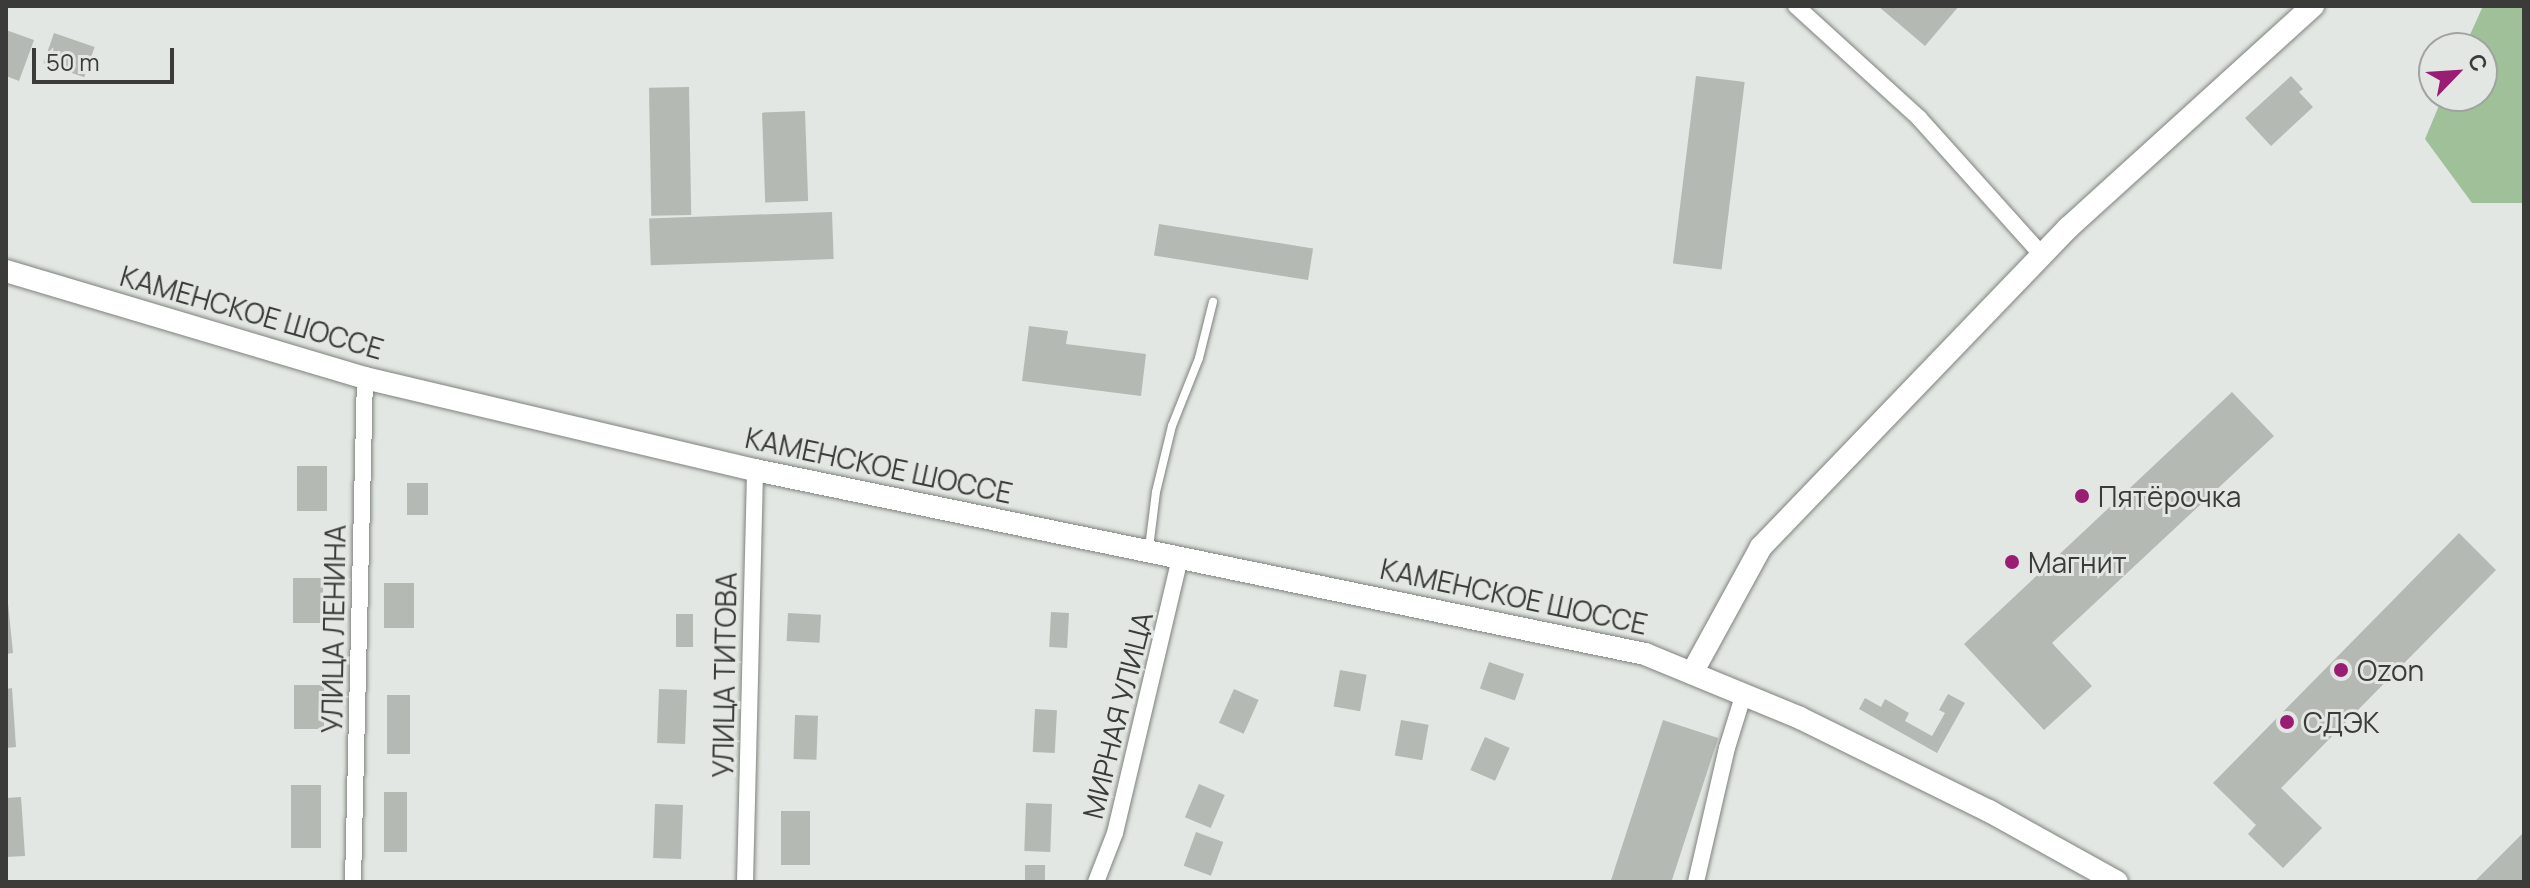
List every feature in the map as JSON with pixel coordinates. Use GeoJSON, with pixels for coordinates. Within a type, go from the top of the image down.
{"type":"FeatureCollection","features":[{"type":"Feature","properties":{"kind":"street"},"geometry":{"type":"LineString","coordinates":[[1796,6],[1919,118],[2042,255]]}},
{"type":"Feature","properties":{"kind":"street"},"geometry":{"type":"LineString","coordinates":[[1692,673],[1761,547],[2042,255],[2313,6]]}},
{"type":"Feature","properties":{"kind":"street","name":"КАМЕНСКОЕ ШОССЕ"},"geometry":{"type":"LineString","coordinates":[[6,271],[365,378],[755,470],[1645,654],[1744,693],[1989,811],[2117,882]]}},
{"type":"Feature","properties":{"kind":"street","name":"УЛИЦА ЛЕНИНА"},"geometry":{"type":"LineString","coordinates":[[353,882],[365,378]]}},
{"type":"Feature","properties":{"kind":"street","name":"УЛИЦА ТИТОВА"},"geometry":{"type":"LineString","coordinates":[[745,882],[755,470]]}},
{"type":"Feature","properties":{"kind":"street","name":"МИРНАЯ УЛИЦА"},"geometry":{"type":"LineString","coordinates":[[1096,882],[1115,833],[1180,559]]}},
{"type":"Feature","properties":{"kind":"street"},"geometry":{"type":"LineString","coordinates":[[1696,882],[1744,693]]}},
{"type":"Feature","properties":{"kind":"lane"},"geometry":{"type":"LineString","coordinates":[[1148,552],[1156,492],[1172,426],[1199,358],[1213,302]]}},
{"type":"Feature","properties":{"kind":"shaded area"},"geometry":{"type":"Polygon","coordinates":[[[2483,6],[2524,6],[2524,203],[2472,203],[2425,139],[2436,112],[2498,112],[2498,32],[2471,32],[2483,6]]]}},
{"type":"Feature","properties":{"kind":"building"},"geometry":{"type":"Polygon","coordinates":[[[1878,6],[1959,6],[1925,46],[1878,6]]]}},
{"type":"Feature","properties":{"kind":"building"},"geometry":{"type":"Polygon","coordinates":[[[6,30],[34,40],[19,81],[6,76],[6,30]]]}},
{"type":"Feature","properties":{"kind":"building"},"geometry":{"type":"Polygon","coordinates":[[[54,33],[95,47],[84,77],[44,63],[54,33]]]}},
{"type":"Feature","properties":{"kind":"building"},"geometry":{"type":"Polygon","coordinates":[[[1696,76],[1745,82],[1722,270],[1673,264],[1696,76]]]}},
{"type":"Feature","properties":{"kind":"building"},"geometry":{"type":"Polygon","coordinates":[[[2291,76],[2303,89],[2299,92],[2313,107],[2271,146],[2245,118],[2291,76]]]}},
{"type":"Feature","properties":{"kind":"building"},"geometry":{"type":"Polygon","coordinates":[[[689,87],[691,215],[651,216],[649,88],[689,87]]]}},
{"type":"Feature","properties":{"kind":"building"},"geometry":{"type":"Polygon","coordinates":[[[805,111],[808,201],[765,202],[762,113],[805,111]]]}},
{"type":"Feature","properties":{"kind":"building"},"geometry":{"type":"Polygon","coordinates":[[[832,212],[834,259],[651,265],[649,218],[832,212]]]}},
{"type":"Feature","properties":{"kind":"building"},"geometry":{"type":"Polygon","coordinates":[[[1159,224],[1313,248],[1308,280],[1154,256],[1159,224]]]}},
{"type":"Feature","properties":{"kind":"building"},"geometry":{"type":"Polygon","coordinates":[[[1029,326],[1068,331],[1066,344],[1146,354],[1141,396],[1022,381],[1029,326]]]}},
{"type":"Feature","properties":{"kind":"building"},"geometry":{"type":"Polygon","coordinates":[[[2232,392],[2274,436],[2052,643],[2092,686],[2044,730],[1964,644],[2232,392]]]}},
{"type":"Feature","properties":{"kind":"building"},"geometry":{"type":"Polygon","coordinates":[[[297,466],[327,466],[327,511],[297,511],[297,466]]]}},
{"type":"Feature","properties":{"kind":"building"},"geometry":{"type":"Polygon","coordinates":[[[407,483],[428,483],[428,515],[407,515],[407,483]]]}},
{"type":"Feature","properties":{"kind":"building"},"geometry":{"type":"Polygon","coordinates":[[[2459,533],[2496,570],[2281,788],[2322,828],[2283,868],[2248,834],[2256,825],[2213,783],[2459,533]]]}},
{"type":"Feature","properties":{"kind":"building"},"geometry":{"type":"Polygon","coordinates":[[[293,578],[323,578],[323,623],[293,623],[293,578]]]}},
{"type":"Feature","properties":{"kind":"building"},"geometry":{"type":"Polygon","coordinates":[[[6,583],[13,653],[6,654],[6,583]]]}},
{"type":"Feature","properties":{"kind":"building"},"geometry":{"type":"Polygon","coordinates":[[[384,583],[414,583],[414,628],[384,628],[384,583]]]}},
{"type":"Feature","properties":{"kind":"building"},"geometry":{"type":"Polygon","coordinates":[[[1051,612],[1069,613],[1067,648],[1049,647],[1051,612]]]}},
{"type":"Feature","properties":{"kind":"building"},"geometry":{"type":"Polygon","coordinates":[[[788,613],[821,615],[819,643],[787,641],[788,613]]]}},
{"type":"Feature","properties":{"kind":"building"},"geometry":{"type":"Polygon","coordinates":[[[676,614],[693,614],[693,647],[676,647],[676,614]]]}},
{"type":"Feature","properties":{"kind":"building"},"geometry":{"type":"Polygon","coordinates":[[[1489,662],[1524,674],[1515,701],[1480,688],[1489,662]]]}},
{"type":"Feature","properties":{"kind":"building"},"geometry":{"type":"Polygon","coordinates":[[[1340,670],[1367,675],[1360,711],[1334,706],[1340,670]]]}},
{"type":"Feature","properties":{"kind":"building"},"geometry":{"type":"Polygon","coordinates":[[[294,685],[324,685],[324,729],[294,729],[294,685]]]}},
{"type":"Feature","properties":{"kind":"building"},"geometry":{"type":"Polygon","coordinates":[[[12,688],[16,747],[6,748],[6,689],[12,688]]]}},
{"type":"Feature","properties":{"kind":"building"},"geometry":{"type":"Polygon","coordinates":[[[659,689],[687,690],[685,744],[657,743],[659,689]]]}},
{"type":"Feature","properties":{"kind":"building"},"geometry":{"type":"Polygon","coordinates":[[[1234,689],[1259,700],[1244,734],[1219,723],[1234,689]]]}},
{"type":"Feature","properties":{"kind":"building"},"geometry":{"type":"Polygon","coordinates":[[[1948,694],[1965,703],[1937,753],[1859,709],[1865,698],[1881,707],[1885,699],[1909,713],[1905,721],[1932,736],[1945,713],[1939,710],[1948,694]]]}},
{"type":"Feature","properties":{"kind":"building"},"geometry":{"type":"Polygon","coordinates":[[[387,695],[410,695],[410,754],[387,754],[387,695]]]}},
{"type":"Feature","properties":{"kind":"building"},"geometry":{"type":"Polygon","coordinates":[[[1035,709],[1057,710],[1055,753],[1033,752],[1035,709]]]}},
{"type":"Feature","properties":{"kind":"building"},"geometry":{"type":"Polygon","coordinates":[[[795,715],[818,716],[816,760],[793,759],[795,715]]]}},
{"type":"Feature","properties":{"kind":"building"},"geometry":{"type":"Polygon","coordinates":[[[1401,720],[1429,725],[1422,760],[1395,755],[1401,720]]]}},
{"type":"Feature","properties":{"kind":"building"},"geometry":{"type":"Polygon","coordinates":[[[1663,720],[1718,738],[1671,882],[1610,882],[1663,720]]]}},
{"type":"Feature","properties":{"kind":"building"},"geometry":{"type":"Polygon","coordinates":[[[1485,737],[1510,748],[1495,781],[1470,770],[1485,737]]]}},
{"type":"Feature","properties":{"kind":"building"},"geometry":{"type":"Polygon","coordinates":[[[1199,784],[1225,795],[1211,828],[1185,817],[1199,784]]]}},
{"type":"Feature","properties":{"kind":"building"},"geometry":{"type":"Polygon","coordinates":[[[291,785],[321,785],[321,848],[291,848],[291,785]]]}},
{"type":"Feature","properties":{"kind":"building"},"geometry":{"type":"Polygon","coordinates":[[[384,792],[407,792],[407,852],[384,852],[384,792]]]}},
{"type":"Feature","properties":{"kind":"building"},"geometry":{"type":"Polygon","coordinates":[[[21,797],[25,856],[6,857],[6,798],[21,797]]]}},
{"type":"Feature","properties":{"kind":"building"},"geometry":{"type":"Polygon","coordinates":[[[1026,803],[1052,804],[1050,852],[1024,851],[1026,803]]]}},
{"type":"Feature","properties":{"kind":"building"},"geometry":{"type":"Polygon","coordinates":[[[655,804],[683,805],[681,859],[653,858],[655,804]]]}},
{"type":"Feature","properties":{"kind":"building"},"geometry":{"type":"Polygon","coordinates":[[[781,811],[810,811],[810,865],[781,865],[781,811]]]}},
{"type":"Feature","properties":{"kind":"building"},"geometry":{"type":"Polygon","coordinates":[[[1196,832],[1223,842],[1211,876],[1184,866],[1196,832]]]}},
{"type":"Feature","properties":{"kind":"building"},"geometry":{"type":"Polygon","coordinates":[[[2524,832],[2524,882],[2474,882],[2524,832]]]}},
{"type":"Feature","properties":{"kind":"building"},"geometry":{"type":"Polygon","coordinates":[[[1025,865],[1045,865],[1045,882],[1025,882],[1025,865]]]}},
{"type":"Feature","properties":{"kind":"place","name":"Пятёрочка"},"geometry":{"type":"Point","coordinates":[2082,496]}},
{"type":"Feature","properties":{"kind":"place","name":"Магнит"},"geometry":{"type":"Point","coordinates":[2012,562]}},
{"type":"Feature","properties":{"kind":"place","name":"Ozon"},"geometry":{"type":"Point","coordinates":[2341,670]}},
{"type":"Feature","properties":{"kind":"place","name":"СДЭК"},"geometry":{"type":"Point","coordinates":[2287,722]}}]}
